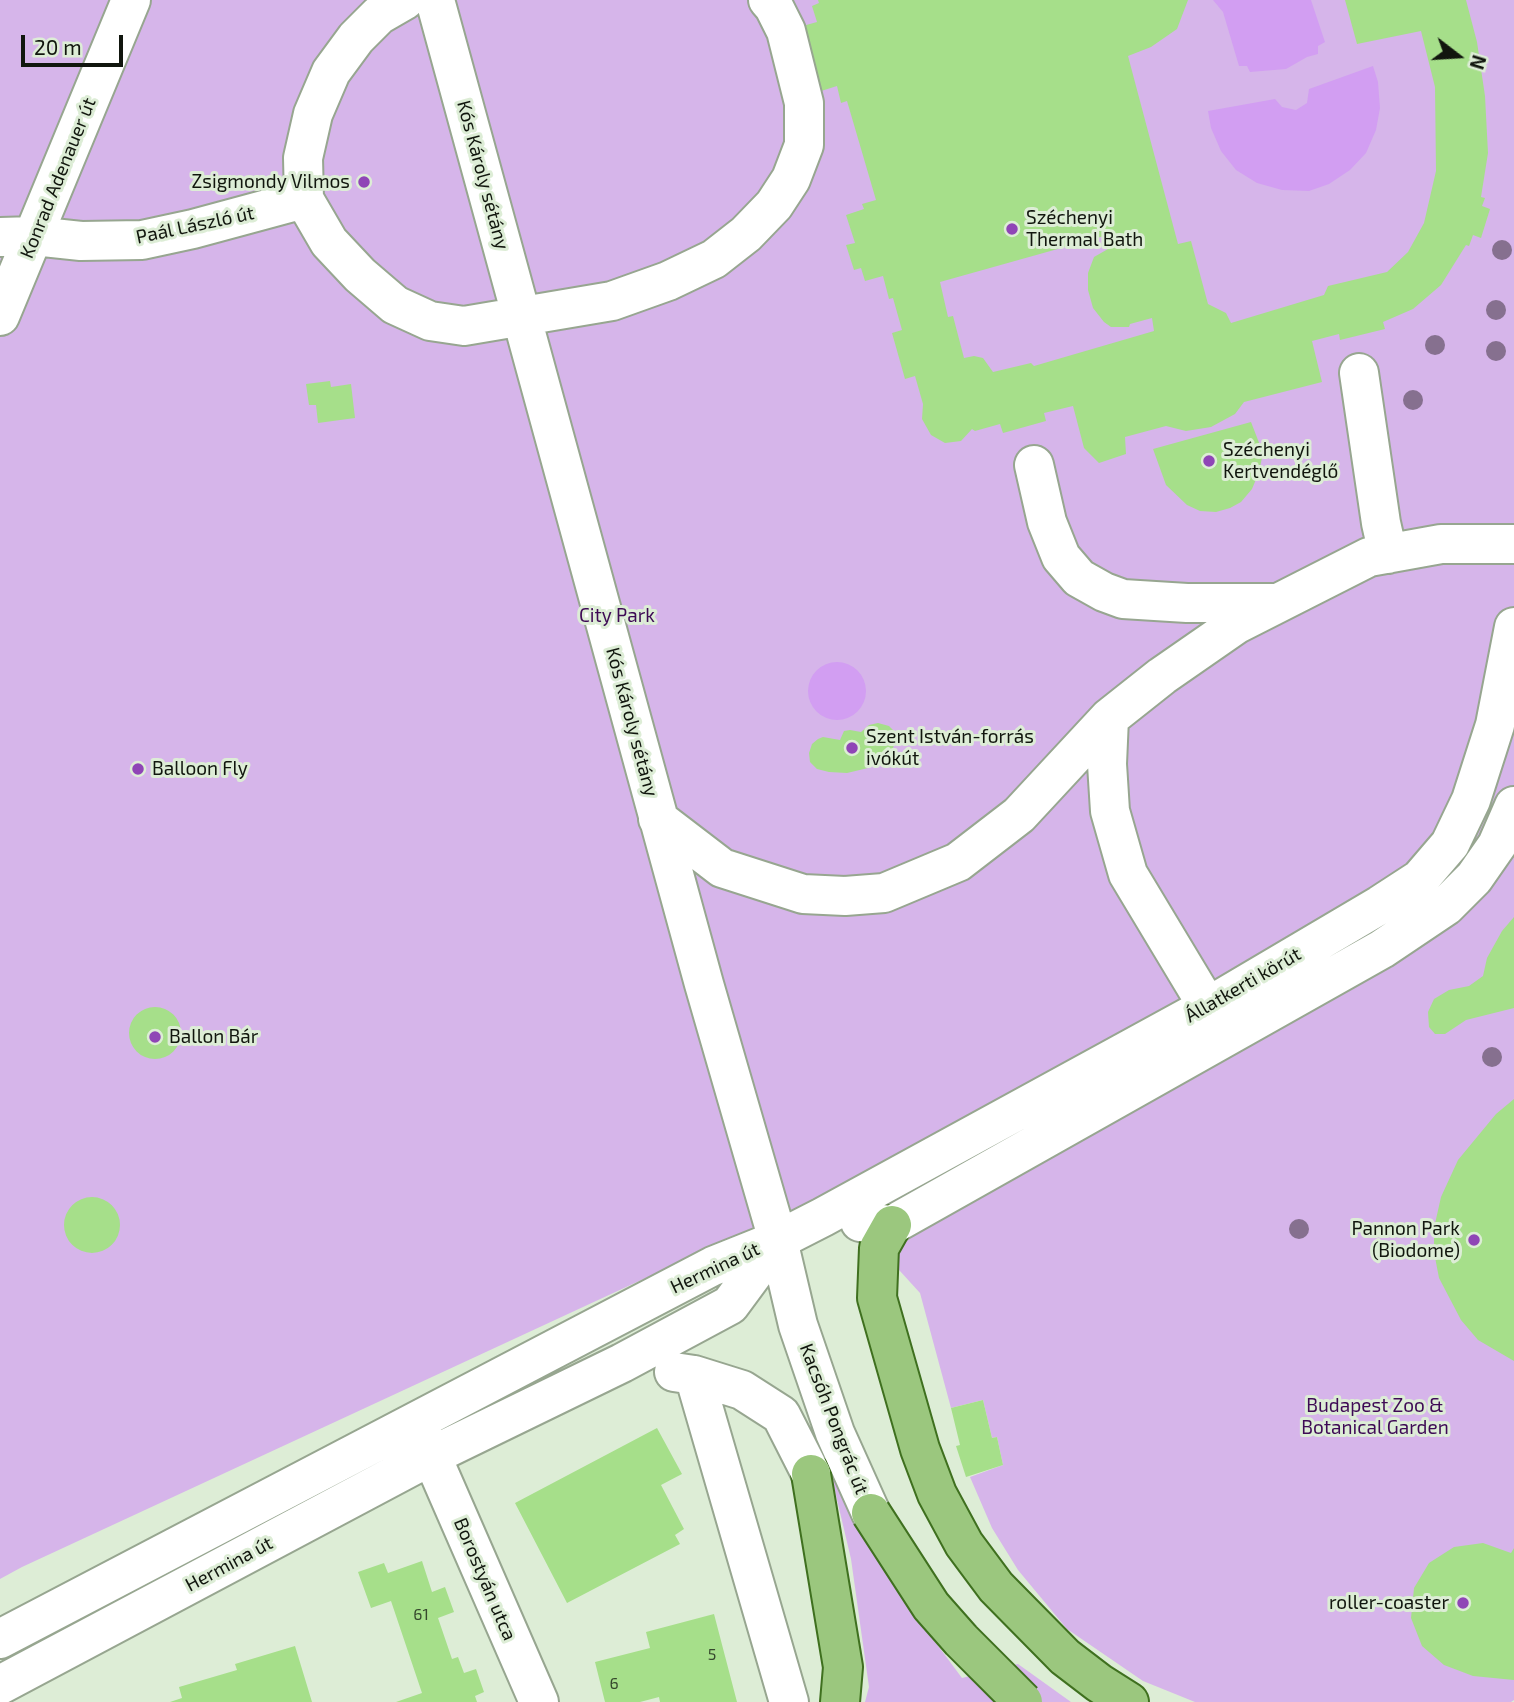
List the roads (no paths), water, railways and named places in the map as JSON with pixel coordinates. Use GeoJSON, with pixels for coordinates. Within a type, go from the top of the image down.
{"type":"FeatureCollection","features":[{"type":"Feature","properties":{"kind":"main road"},"geometry":{"type":"LineString","coordinates":[[892,1225],[879,1248],[877,1298],[920,1449],[937,1494],[964,1544],[996,1587],[1065,1657],[1099,1684],[1129,1702]]}},
{"type":"Feature","properties":{"kind":"main road"},"geometry":{"type":"LineString","coordinates":[[811,1474],[840,1645],[840,1702]]}},
{"type":"Feature","properties":{"kind":"main road"},"geometry":{"type":"LineString","coordinates":[[871,1513],[932,1606],[961,1640],[1023,1702]]}},
{"type":"Feature","properties":{"kind":"street","name":"Konrad Adenauer út"},"geometry":{"type":"LineString","coordinates":[[0,316],[17,237],[131,0]]}},
{"type":"Feature","properties":{"kind":"street"},"geometry":{"type":"LineString","coordinates":[[405,0],[379,15],[356,38],[331,72],[313,114],[303,158],[304,199],[328,242],[360,275],[395,305],[430,321],[464,326],[612,301],[668,282],[714,259],[746,234],[774,205],[791,179],[804,145],[804,103],[786,31],[768,0]]}},
{"type":"Feature","properties":{"kind":"street","name":"Kós Károly sétány"},"geometry":{"type":"LineString","coordinates":[[435,0],[658,819],[778,1240]]}},
{"type":"Feature","properties":{"kind":"street","name":"Paál László út"},"geometry":{"type":"LineString","coordinates":[[17,237],[81,241],[142,240],[304,199]]}},
{"type":"Feature","properties":{"kind":"street"},"geometry":{"type":"LineString","coordinates":[[1359,373],[1388,554]]}},
{"type":"Feature","properties":{"kind":"street"},"geometry":{"type":"LineString","coordinates":[[1034,465],[1047,522],[1061,557],[1079,578],[1123,599],[1187,603],[1278,603]]}},
{"type":"Feature","properties":{"kind":"street"},"geometry":{"type":"LineString","coordinates":[[658,819],[723,868],[803,894],[845,896],[884,893],[958,862],[1019,815],[1109,718],[1162,676],[1237,624],[1369,557],[1441,544],[1514,544]]}},
{"type":"Feature","properties":{"kind":"street","name":"Állatkerti körút"},"geometry":{"type":"LineString","coordinates":[[892,1225],[1217,1022],[1420,879],[1450,844],[1471,800],[1494,725],[1514,626]]}},
{"type":"Feature","properties":{"kind":"street"},"geometry":{"type":"LineString","coordinates":[[1109,718],[1107,764],[1110,811],[1128,874],[1217,1022]]}},
{"type":"Feature","properties":{"kind":"street","name":"Állatkerti körút"},"geometry":{"type":"LineString","coordinates":[[778,1240],[1217,1022],[1382,948],[1446,906],[1474,878],[1497,845],[1514,806]]}},
{"type":"Feature","properties":{"kind":"street"},"geometry":{"type":"LineString","coordinates":[[823,1217],[892,1225]]}},
{"type":"Feature","properties":{"kind":"street","name":"Kacsóh Pongrác út"},"geometry":{"type":"LineString","coordinates":[[778,1240],[798,1325],[835,1433],[871,1513]]}},
{"type":"Feature","properties":{"kind":"street","name":"Hermina út"},"geometry":{"type":"LineString","coordinates":[[0,1685],[431,1456],[622,1363],[730,1305],[778,1240]]}},
{"type":"Feature","properties":{"kind":"street","name":"Hermina út"},"geometry":{"type":"LineString","coordinates":[[0,1639],[713,1266],[778,1240]]}},
{"type":"Feature","properties":{"kind":"street","name":"Kacsóh Pongrác út"},"geometry":{"type":"LineString","coordinates":[[798,1325],[795,1386],[811,1474]]}},
{"type":"Feature","properties":{"kind":"street"},"geometry":{"type":"LineString","coordinates":[[622,1363],[694,1375],[742,1390],[781,1415],[811,1474]]}},
{"type":"Feature","properties":{"kind":"street"},"geometry":{"type":"LineString","coordinates":[[694,1375],[789,1702]]}},
{"type":"Feature","properties":{"kind":"street","name":"Borostyán utca"},"geometry":{"type":"LineString","coordinates":[[416,1421],[538,1702]]}},
{"type":"Feature","properties":{"kind":"place","name":"Zsigmondy Vilmos"},"geometry":{"type":"Point","coordinates":[364,182]}},
{"type":"Feature","properties":{"kind":"place","name":"Széchenyi Thermal Bath"},"geometry":{"type":"Point","coordinates":[1012,229]}},
{"type":"Feature","properties":{"kind":"place","name":"Széchenyi Kertvendéglő"},"geometry":{"type":"Point","coordinates":[1209,461]}},
{"type":"Feature","properties":{"kind":"place","name":"Szent István-forrás ivókút"},"geometry":{"type":"Point","coordinates":[852,748]}},
{"type":"Feature","properties":{"kind":"place","name":"Balloon Fly"},"geometry":{"type":"Point","coordinates":[138,769]}},
{"type":"Feature","properties":{"kind":"place","name":"Ballon Bár"},"geometry":{"type":"Point","coordinates":[155,1037]}},
{"type":"Feature","properties":{"kind":"place","name":"Pannon Park (Biodome)"},"geometry":{"type":"Point","coordinates":[1474,1240]}},
{"type":"Feature","properties":{"kind":"place","name":"roller-coaster"},"geometry":{"type":"Point","coordinates":[1463,1603]}},
{"type":"Feature","properties":{"kind":"park label","name":"City Park"},"geometry":{"type":"Point","coordinates":[617,616]}},
{"type":"Feature","properties":{"kind":"park label","name":"Budapest Zoo & Botanical Garden"},"geometry":{"type":"Point","coordinates":[1375,1417]}}]}
